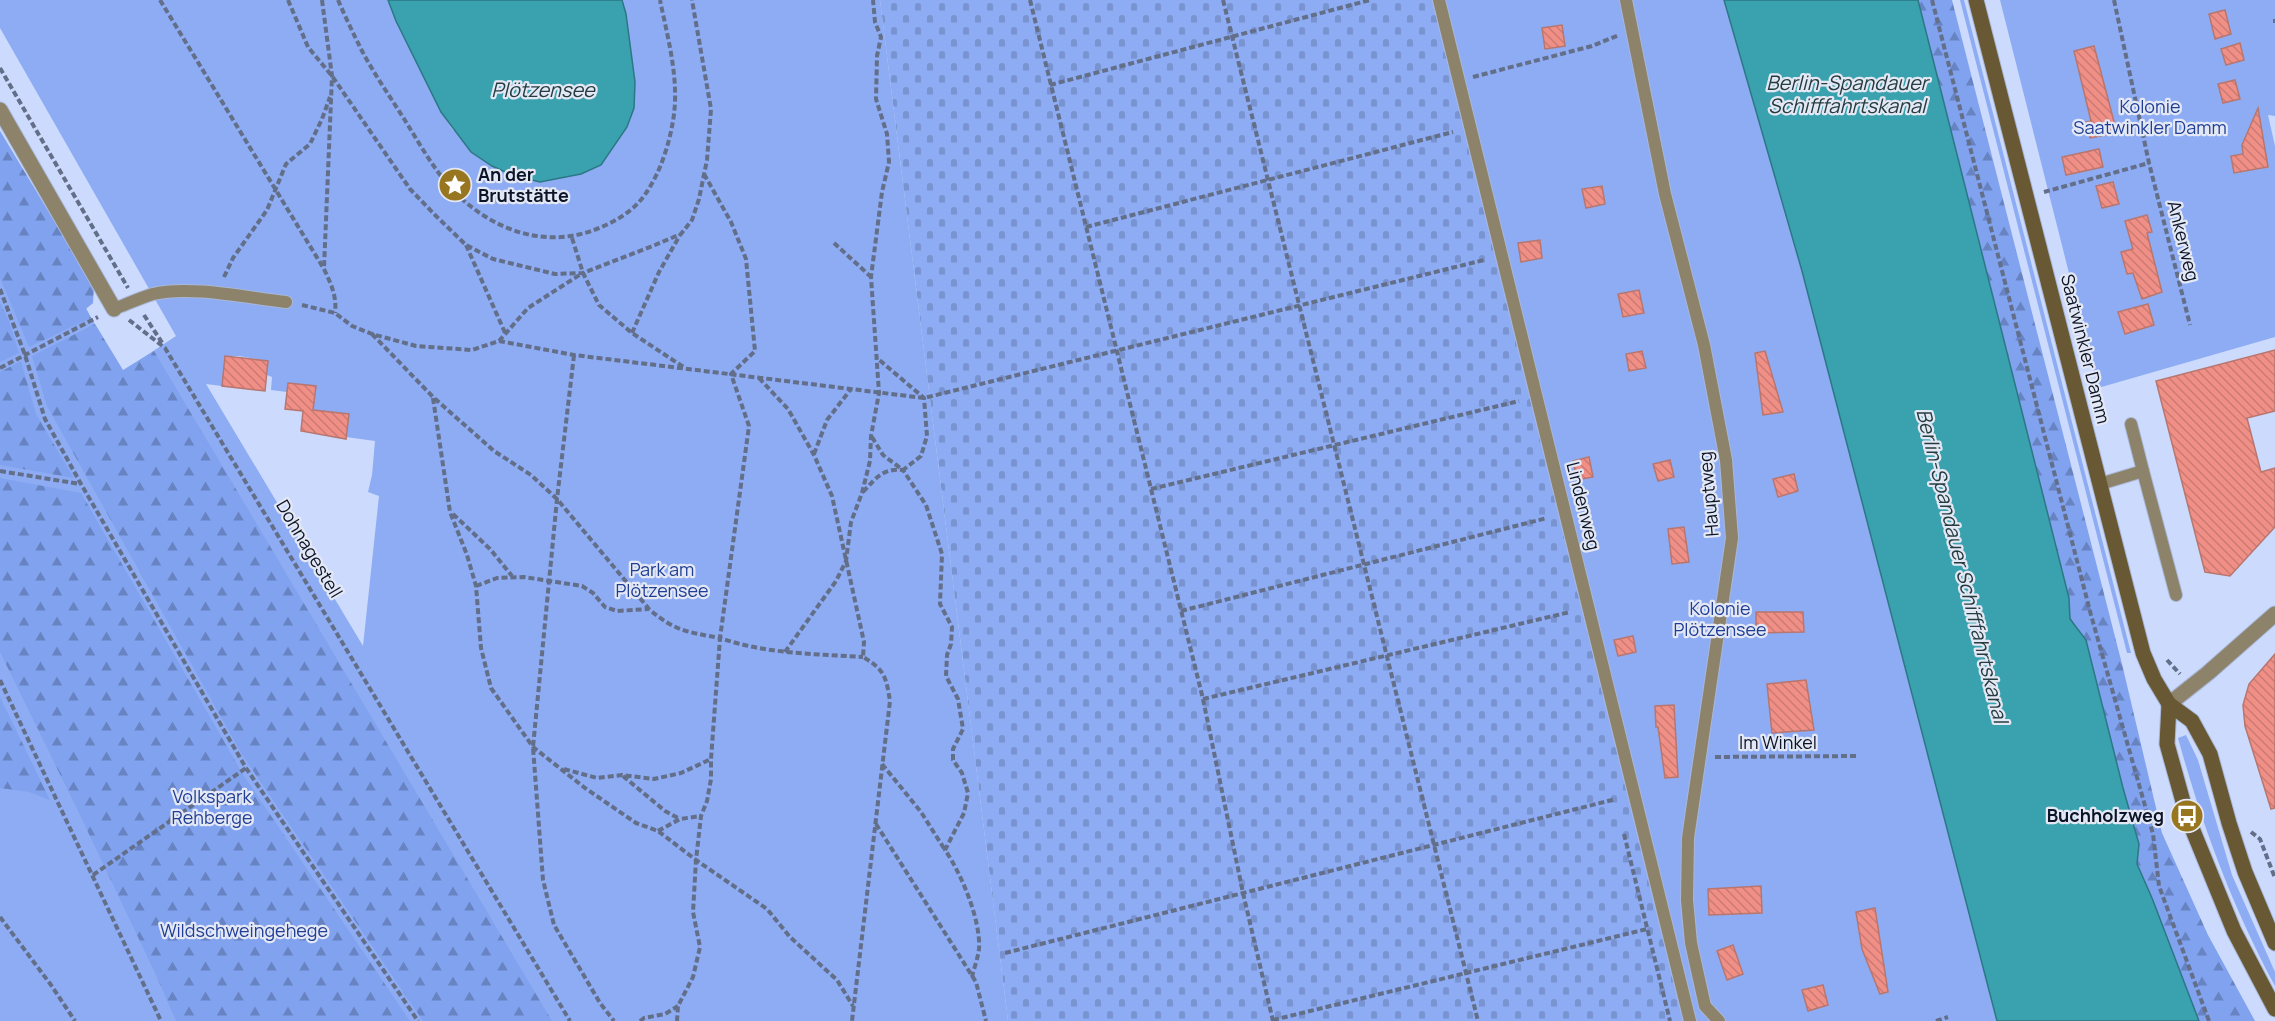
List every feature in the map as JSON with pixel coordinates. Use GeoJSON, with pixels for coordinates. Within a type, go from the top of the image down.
{"type":"FeatureCollection","features":[{"type":"Feature","properties":{"kind":"main road","name":"Saatwinkler Damm"},"geometry":{"type":"LineString","coordinates":[[1976,0],[2143,653],[2154,679],[2169,704],[2192,721],[2210,754],[2245,872],[2275,943]]}},
{"type":"Feature","properties":{"kind":"main road"},"geometry":{"type":"LineString","coordinates":[[2169,704],[2167,744],[2187,816],[2234,931],[2275,1009]]}},
{"type":"Feature","properties":{"kind":"street"},"geometry":{"type":"LineString","coordinates":[[0,110],[114,309]]}},
{"type":"Feature","properties":{"kind":"street"},"geometry":{"type":"LineString","coordinates":[[2169,704],[2275,614]]}},
{"type":"Feature","properties":{"kind":"lane","name":"Lindenweg"},"geometry":{"type":"LineString","coordinates":[[1440,0],[1690,1021]]}},
{"type":"Feature","properties":{"kind":"lane","name":"Hauptweg"},"geometry":{"type":"LineString","coordinates":[[1626,0],[1665,194],[1704,345],[1726,460],[1732,538],[1688,838],[1687,900],[1691,943],[1706,1006],[1719,1021]]}},
{"type":"Feature","properties":{"kind":"lane"},"geometry":{"type":"LineString","coordinates":[[114,309],[154,294],[173,291],[215,293],[286,302]]}},
{"type":"Feature","properties":{"kind":"lane"},"geometry":{"type":"LineString","coordinates":[[2131,424],[2176,595]]}},
{"type":"Feature","properties":{"kind":"lane"},"geometry":{"type":"LineString","coordinates":[[2100,484],[2143,471]]}},
{"type":"Feature","properties":{"kind":"lane"},"geometry":{"type":"LineString","coordinates":[[1672,945],[1691,943]]}},
{"type":"Feature","properties":{"kind":"path"},"geometry":{"type":"LineString","coordinates":[[160,0],[324,269],[337,302],[335,313]]}},
{"type":"Feature","properties":{"kind":"path"},"geometry":{"type":"LineString","coordinates":[[288,0],[308,47],[332,76],[410,189],[466,245],[493,259],[555,274],[583,273]]}},
{"type":"Feature","properties":{"kind":"path"},"geometry":{"type":"LineString","coordinates":[[322,0],[332,76],[324,269]]}},
{"type":"Feature","properties":{"kind":"path"},"geometry":{"type":"LineString","coordinates":[[338,0],[362,50],[435,168],[468,204],[508,229],[540,237],[572,238],[594,231],[627,214],[646,194],[658,172],[673,122],[675,100],[672,60],[660,0]]}},
{"type":"Feature","properties":{"kind":"path"},"geometry":{"type":"LineString","coordinates":[[632,333],[659,272],[692,220],[704,173],[711,108],[692,0]]}},
{"type":"Feature","properties":{"kind":"path"},"geometry":{"type":"LineString","coordinates":[[785,652],[836,581],[846,561],[851,522],[862,493],[870,461],[871,436],[879,393],[871,277],[882,192],[889,162],[887,134],[876,99],[877,56],[881,37],[875,22],[873,0]]}},
{"type":"Feature","properties":{"kind":"path"},"geometry":{"type":"LineString","coordinates":[[1030,0],[1203,699],[1243,893],[1273,1020],[1647,929]]}},
{"type":"Feature","properties":{"kind":"path"},"geometry":{"type":"LineString","coordinates":[[1223,0],[1478,1021]]}},
{"type":"Feature","properties":{"kind":"path"},"geometry":{"type":"LineString","coordinates":[[1050,85],[1370,0]]}},
{"type":"Feature","properties":{"kind":"path"},"geometry":{"type":"LineString","coordinates":[[1932,0],[2091,615],[2153,834],[2159,886],[2210,1021]]}},
{"type":"Feature","properties":{"kind":"path","name":"Ankerweg"},"geometry":{"type":"LineString","coordinates":[[2114,0],[2149,163],[2190,325]]}},
{"type":"Feature","properties":{"kind":"path"},"geometry":{"type":"LineString","coordinates":[[1459,80],[1592,46],[1631,31]]}},
{"type":"Feature","properties":{"kind":"path"},"geometry":{"type":"LineString","coordinates":[[0,68],[165,348]]}},
{"type":"Feature","properties":{"kind":"path"},"geometry":{"type":"LineString","coordinates":[[215,293],[234,258],[267,210],[286,164],[310,144],[332,92]]}},
{"type":"Feature","properties":{"kind":"path"},"geometry":{"type":"LineString","coordinates":[[1086,227],[1453,132]]}},
{"type":"Feature","properties":{"kind":"path"},"geometry":{"type":"LineString","coordinates":[[2044,192],[2149,163]]}},
{"type":"Feature","properties":{"kind":"path"},"geometry":{"type":"LineString","coordinates":[[704,173],[730,222],[746,259],[755,351],[731,374]]}},
{"type":"Feature","properties":{"kind":"path"},"geometry":{"type":"LineString","coordinates":[[286,302],[335,313],[352,326],[416,346],[472,350],[499,341],[528,308],[583,273],[681,234]]}},
{"type":"Feature","properties":{"kind":"path"},"geometry":{"type":"LineString","coordinates":[[572,238],[583,273],[599,305],[632,333],[688,369]]}},
{"type":"Feature","properties":{"kind":"path"},"geometry":{"type":"LineString","coordinates":[[834,243],[871,277]]}},
{"type":"Feature","properties":{"kind":"path"},"geometry":{"type":"LineString","coordinates":[[466,245],[506,335]]}},
{"type":"Feature","properties":{"kind":"path"},"geometry":{"type":"LineString","coordinates":[[499,341],[574,355],[924,398],[1484,260]]}},
{"type":"Feature","properties":{"kind":"path"},"geometry":{"type":"LineString","coordinates":[[0,289],[25,355],[45,419],[81,484],[246,768],[418,1021]]}},
{"type":"Feature","properties":{"kind":"path"},"geometry":{"type":"LineString","coordinates":[[0,368],[114,309]]}},
{"type":"Feature","properties":{"kind":"path","name":"Dohnagestell"},"geometry":{"type":"LineString","coordinates":[[114,309],[165,348],[570,1021]]}},
{"type":"Feature","properties":{"kind":"path"},"geometry":{"type":"LineString","coordinates":[[372,334],[433,397],[494,451],[531,475],[557,499],[649,609],[667,624],[687,632],[720,638],[742,646],[785,652],[863,657],[876,664],[885,675],[890,701],[852,1021]]}},
{"type":"Feature","properties":{"kind":"path"},"geometry":{"type":"LineString","coordinates":[[574,355],[557,499],[533,747],[543,880],[554,925],[600,1002],[615,1021]]}},
{"type":"Feature","properties":{"kind":"path"},"geometry":{"type":"LineString","coordinates":[[862,493],[879,474],[890,469],[903,470],[921,456],[927,436],[924,398],[877,358]]}},
{"type":"Feature","properties":{"kind":"path"},"geometry":{"type":"LineString","coordinates":[[677,1021],[678,1006],[693,977],[700,947],[693,912],[700,816],[707,801],[711,780],[720,638],[749,426],[731,374]]}},
{"type":"Feature","properties":{"kind":"path"},"geometry":{"type":"LineString","coordinates":[[759,378],[788,409],[814,455],[832,496],[864,642],[863,657]]}},
{"type":"Feature","properties":{"kind":"path"},"geometry":{"type":"LineString","coordinates":[[814,455],[827,420],[851,389]]}},
{"type":"Feature","properties":{"kind":"path"},"geometry":{"type":"LineString","coordinates":[[433,397],[450,512],[476,586],[481,648],[491,688],[533,747],[585,788],[636,823],[658,831],[767,909],[790,937],[837,980],[853,1006]]}},
{"type":"Feature","properties":{"kind":"path"},"geometry":{"type":"LineString","coordinates":[[1151,489],[1519,401]]}},
{"type":"Feature","properties":{"kind":"path"},"geometry":{"type":"LineString","coordinates":[[871,436],[883,454],[903,470],[926,505],[942,554],[940,604],[952,627],[946,676],[958,699],[963,729],[953,749],[953,760],[962,773],[968,793],[964,813],[945,850]]}},
{"type":"Feature","properties":{"kind":"path"},"geometry":{"type":"LineString","coordinates":[[0,471],[81,484]]}},
{"type":"Feature","properties":{"kind":"path"},"geometry":{"type":"LineString","coordinates":[[450,512],[490,549],[512,576]]}},
{"type":"Feature","properties":{"kind":"path"},"geometry":{"type":"LineString","coordinates":[[1181,611],[1547,518]]}},
{"type":"Feature","properties":{"kind":"path"},"geometry":{"type":"LineString","coordinates":[[476,586],[496,578],[512,576],[549,580],[582,586],[593,593],[605,607],[617,611],[649,609]]}},
{"type":"Feature","properties":{"kind":"path"},"geometry":{"type":"LineString","coordinates":[[1203,699],[1570,612]]}},
{"type":"Feature","properties":{"kind":"path"},"geometry":{"type":"LineString","coordinates":[[0,680],[161,1021]]}},
{"type":"Feature","properties":{"kind":"path","name":"Im Winkel"},"geometry":{"type":"LineString","coordinates":[[1699,757],[1858,756]]}},
{"type":"Feature","properties":{"kind":"path"},"geometry":{"type":"LineString","coordinates":[[562,768],[597,778],[622,775],[654,779],[681,773],[711,759]]}},
{"type":"Feature","properties":{"kind":"path"},"geometry":{"type":"LineString","coordinates":[[882,764],[921,812],[955,865],[967,891],[978,933],[979,949],[972,977]]}},
{"type":"Feature","properties":{"kind":"path"},"geometry":{"type":"LineString","coordinates":[[93,875],[246,768]]}},
{"type":"Feature","properties":{"kind":"path"},"geometry":{"type":"LineString","coordinates":[[622,775],[665,811],[680,819]]}},
{"type":"Feature","properties":{"kind":"path"},"geometry":{"type":"LineString","coordinates":[[1005,953],[1616,799]]}},
{"type":"Feature","properties":{"kind":"path"},"geometry":{"type":"LineString","coordinates":[[658,831],[680,819],[700,816]]}},
{"type":"Feature","properties":{"kind":"path"},"geometry":{"type":"LineString","coordinates":[[875,823],[976,982],[986,1021]]}},
{"type":"Feature","properties":{"kind":"path"},"geometry":{"type":"LineString","coordinates":[[2246,828],[2260,839],[2275,878]]}},
{"type":"Feature","properties":{"kind":"path"},"geometry":{"type":"LineString","coordinates":[[0,917],[75,1021]]}},
{"type":"Feature","properties":{"kind":"path"},"geometry":{"type":"LineString","coordinates":[[640,1021],[644,1018],[665,1014],[678,1006]]}},
{"type":"Feature","properties":{"kind":"path"},"geometry":{"type":"LineString","coordinates":[[1936,1021],[1948,1017]]}},
{"type":"Feature","properties":{"kind":"green space","name":"Park am Plötzensee"},"geometry":{"type":"Polygon","coordinates":[[[0,0],[388,0],[441,112],[453,130],[540,182],[581,174],[601,165],[634,108],[635,82],[622,0],[880,0],[1008,1021],[0,1021],[0,131],[36,192],[93,303],[86,309],[123,371],[176,336],[0,28],[0,0]],[[225,356],[222,386],[206,384],[363,646],[379,496],[368,492],[375,441],[346,437],[349,414],[313,410],[316,386],[288,383],[287,392],[271,390],[272,377],[267,375],[268,361],[225,356]]]}},
{"type":"Feature","properties":{"kind":"green space"},"geometry":{"type":"Polygon","coordinates":[[[880,0],[1432,0],[1683,1021],[1008,1021],[880,0]]]}},
{"type":"Feature","properties":{"kind":"green space","name":"Kolonie Plötzensee"},"geometry":{"type":"Polygon","coordinates":[[[1432,0],[1724,0],[1802,270],[1997,1021],[1683,1021],[1432,0]]]}},
{"type":"Feature","properties":{"kind":"green space"},"geometry":{"type":"Polygon","coordinates":[[[1918,0],[1952,0],[2122,664],[2162,833],[2208,935],[2255,1021],[2199,1021],[2152,898],[2136,864],[2139,844],[2086,640],[2070,619],[2069,598],[1918,0]]]}},
{"type":"Feature","properties":{"kind":"green space"},"geometry":{"type":"Polygon","coordinates":[[[1960,0],[1964,0],[2131,653],[2127,653],[1960,0]]]}},
{"type":"Feature","properties":{"kind":"green space","name":"Kolonie Saatwinkler Damm"},"geometry":{"type":"Polygon","coordinates":[[[2000,0],[2275,0],[2275,116],[2268,115],[2275,146],[2275,337],[2098,388],[2000,0]]]}},
{"type":"Feature","properties":{"kind":"green space"},"geometry":{"type":"Polygon","coordinates":[[[0,131],[94,287],[93,303],[86,308],[91,318],[29,347],[0,278],[0,131]]]}},
{"type":"Feature","properties":{"kind":"green space"},"geometry":{"type":"Polygon","coordinates":[[[0,303],[9,321],[19,353],[0,362],[0,303]]]}},
{"type":"Feature","properties":{"kind":"green space"},"geometry":{"type":"Polygon","coordinates":[[[95,324],[123,370],[154,351],[552,1021],[423,1021],[241,753],[47,406],[32,356],[95,324]]]}},
{"type":"Feature","properties":{"kind":"green space"},"geometry":{"type":"Polygon","coordinates":[[[21,361],[36,414],[74,478],[0,465],[0,372],[21,361]]]}},
{"type":"Feature","properties":{"kind":"green space"},"geometry":{"type":"Polygon","coordinates":[[[0,478],[81,493],[244,776],[410,1021],[176,1021],[77,809],[0,652],[0,478]]]}},
{"type":"Feature","properties":{"kind":"green space"},"geometry":{"type":"Polygon","coordinates":[[[0,697],[50,800],[29,792],[0,788],[0,697]]]}},
{"type":"Feature","properties":{"kind":"green space"},"geometry":{"type":"Polygon","coordinates":[[[2186,735],[2198,760],[2232,875],[2275,972],[2275,986],[2245,926],[2208,834],[2178,738],[2186,735]]]}},
{"type":"Feature","properties":{"kind":"water","name":"Plötzensee"},"geometry":{"type":"Polygon","coordinates":[[[388,0],[622,0],[635,82],[634,108],[627,127],[601,165],[581,174],[540,182],[512,175],[492,166],[471,152],[441,112],[388,0]]]}},
{"type":"Feature","properties":{"kind":"water","name":"Berlin-Spandauer Schifffahrtskanal"},"geometry":{"type":"Polygon","coordinates":[[[1724,0],[1918,0],[2069,598],[2070,619],[2086,640],[2139,844],[2137,864],[2199,1021],[1997,1021],[1802,271],[1724,0]]]}},
{"type":"Feature","properties":{"kind":"building"},"geometry":{"type":"Polygon","coordinates":[[[2225,10],[2231,34],[2215,39],[2209,14],[2225,10]]]}},
{"type":"Feature","properties":{"kind":"building"},"geometry":{"type":"Polygon","coordinates":[[[1562,25],[1565,46],[1545,49],[1542,28],[1562,25]]]}},
{"type":"Feature","properties":{"kind":"building"},"geometry":{"type":"Polygon","coordinates":[[[2240,43],[2244,60],[2226,65],[2221,49],[2240,43]]]}},
{"type":"Feature","properties":{"kind":"building"},"geometry":{"type":"Polygon","coordinates":[[[2094,46],[2117,133],[2090,138],[2086,122],[2091,121],[2074,51],[2094,46]]]}},
{"type":"Feature","properties":{"kind":"building"},"geometry":{"type":"Polygon","coordinates":[[[2235,80],[2240,99],[2223,103],[2218,84],[2235,80]]]}},
{"type":"Feature","properties":{"kind":"building"},"geometry":{"type":"Polygon","coordinates":[[[2258,108],[2268,167],[2234,173],[2231,156],[2243,154],[2242,145],[2258,108]]]}},
{"type":"Feature","properties":{"kind":"building"},"geometry":{"type":"Polygon","coordinates":[[[2099,149],[2103,167],[2066,175],[2062,157],[2099,149]]]}},
{"type":"Feature","properties":{"kind":"building"},"geometry":{"type":"Polygon","coordinates":[[[2113,182],[2119,204],[2102,208],[2096,186],[2113,182]]]}},
{"type":"Feature","properties":{"kind":"building"},"geometry":{"type":"Polygon","coordinates":[[[1602,186],[1605,204],[1586,208],[1582,189],[1602,186]]]}},
{"type":"Feature","properties":{"kind":"building"},"geometry":{"type":"Polygon","coordinates":[[[2147,215],[2152,232],[2147,233],[2162,292],[2142,299],[2133,273],[2127,274],[2121,252],[2133,249],[2125,221],[2147,215]]]}},
{"type":"Feature","properties":{"kind":"building"},"geometry":{"type":"Polygon","coordinates":[[[1540,240],[1542,258],[1521,262],[1518,243],[1540,240]]]}},
{"type":"Feature","properties":{"kind":"building"},"geometry":{"type":"Polygon","coordinates":[[[1639,290],[1644,313],[1623,317],[1618,294],[1639,290]]]}},
{"type":"Feature","properties":{"kind":"building"},"geometry":{"type":"Polygon","coordinates":[[[2148,304],[2154,325],[2125,334],[2118,312],[2148,304]]]}},
{"type":"Feature","properties":{"kind":"building"},"geometry":{"type":"Polygon","coordinates":[[[2275,350],[2275,411],[2247,418],[2261,472],[2275,468],[2275,527],[2230,576],[2205,572],[2156,381],[2275,350]]]}},
{"type":"Feature","properties":{"kind":"building"},"geometry":{"type":"Polygon","coordinates":[[[1642,351],[1646,368],[1629,371],[1626,354],[1642,351]]]}},
{"type":"Feature","properties":{"kind":"building"},"geometry":{"type":"Polygon","coordinates":[[[1765,351],[1783,412],[1763,415],[1755,353],[1765,351]]]}},
{"type":"Feature","properties":{"kind":"building"},"geometry":{"type":"Polygon","coordinates":[[[225,356],[268,361],[265,391],[222,386],[225,356]]]}},
{"type":"Feature","properties":{"kind":"building"},"geometry":{"type":"Polygon","coordinates":[[[288,383],[316,386],[313,410],[349,414],[346,439],[301,431],[303,411],[285,409],[288,383]]]}},
{"type":"Feature","properties":{"kind":"building"},"geometry":{"type":"Polygon","coordinates":[[[1589,457],[1593,477],[1577,480],[1573,461],[1589,457]]]}},
{"type":"Feature","properties":{"kind":"building"},"geometry":{"type":"Polygon","coordinates":[[[1670,460],[1674,477],[1658,481],[1653,464],[1670,460]]]}},
{"type":"Feature","properties":{"kind":"building"},"geometry":{"type":"Polygon","coordinates":[[[1794,474],[1798,491],[1778,497],[1773,479],[1794,474]]]}},
{"type":"Feature","properties":{"kind":"building"},"geometry":{"type":"Polygon","coordinates":[[[1684,527],[1689,562],[1672,564],[1668,529],[1684,527]]]}},
{"type":"Feature","properties":{"kind":"building"},"geometry":{"type":"Polygon","coordinates":[[[1756,612],[1803,612],[1804,632],[1756,633],[1756,612]]]}},
{"type":"Feature","properties":{"kind":"building"},"geometry":{"type":"Polygon","coordinates":[[[1633,636],[1636,652],[1618,656],[1614,640],[1633,636]]]}},
{"type":"Feature","properties":{"kind":"building"},"geometry":{"type":"Polygon","coordinates":[[[2275,654],[2275,808],[2271,809],[2245,726],[2243,705],[2249,684],[2275,654]]]}},
{"type":"Feature","properties":{"kind":"building"},"geometry":{"type":"Polygon","coordinates":[[[1806,680],[1814,730],[1772,733],[1767,684],[1806,680]]]}},
{"type":"Feature","properties":{"kind":"building"},"geometry":{"type":"Polygon","coordinates":[[[1674,705],[1678,777],[1665,778],[1658,727],[1656,727],[1655,706],[1674,705]]]}},
{"type":"Feature","properties":{"kind":"building"},"geometry":{"type":"Polygon","coordinates":[[[1761,886],[1762,913],[1709,915],[1708,889],[1761,886]]]}},
{"type":"Feature","properties":{"kind":"building"},"geometry":{"type":"Polygon","coordinates":[[[1875,908],[1888,992],[1880,994],[1862,949],[1856,912],[1875,908]]]}},
{"type":"Feature","properties":{"kind":"building"},"geometry":{"type":"Polygon","coordinates":[[[1733,945],[1743,974],[1727,980],[1717,951],[1733,945]]]}},
{"type":"Feature","properties":{"kind":"building"},"geometry":{"type":"Polygon","coordinates":[[[1823,985],[1828,1005],[1808,1011],[1802,990],[1823,985]]]}},
{"type":"Feature","properties":{"kind":"place","name":"An der Brutstätte"},"geometry":{"type":"Point","coordinates":[455,185]}},
{"type":"Feature","properties":{"kind":"place","name":"Buchholzweg"},"geometry":{"type":"Point","coordinates":[2187,816]}},
{"type":"Feature","properties":{"kind":"park label","name":"Volkspark Rehberge"},"geometry":{"type":"Point","coordinates":[212,807]}},
{"type":"Feature","properties":{"kind":"park label","name":"Wildschweingehege"},"geometry":{"type":"Point","coordinates":[244,931]}}]}
